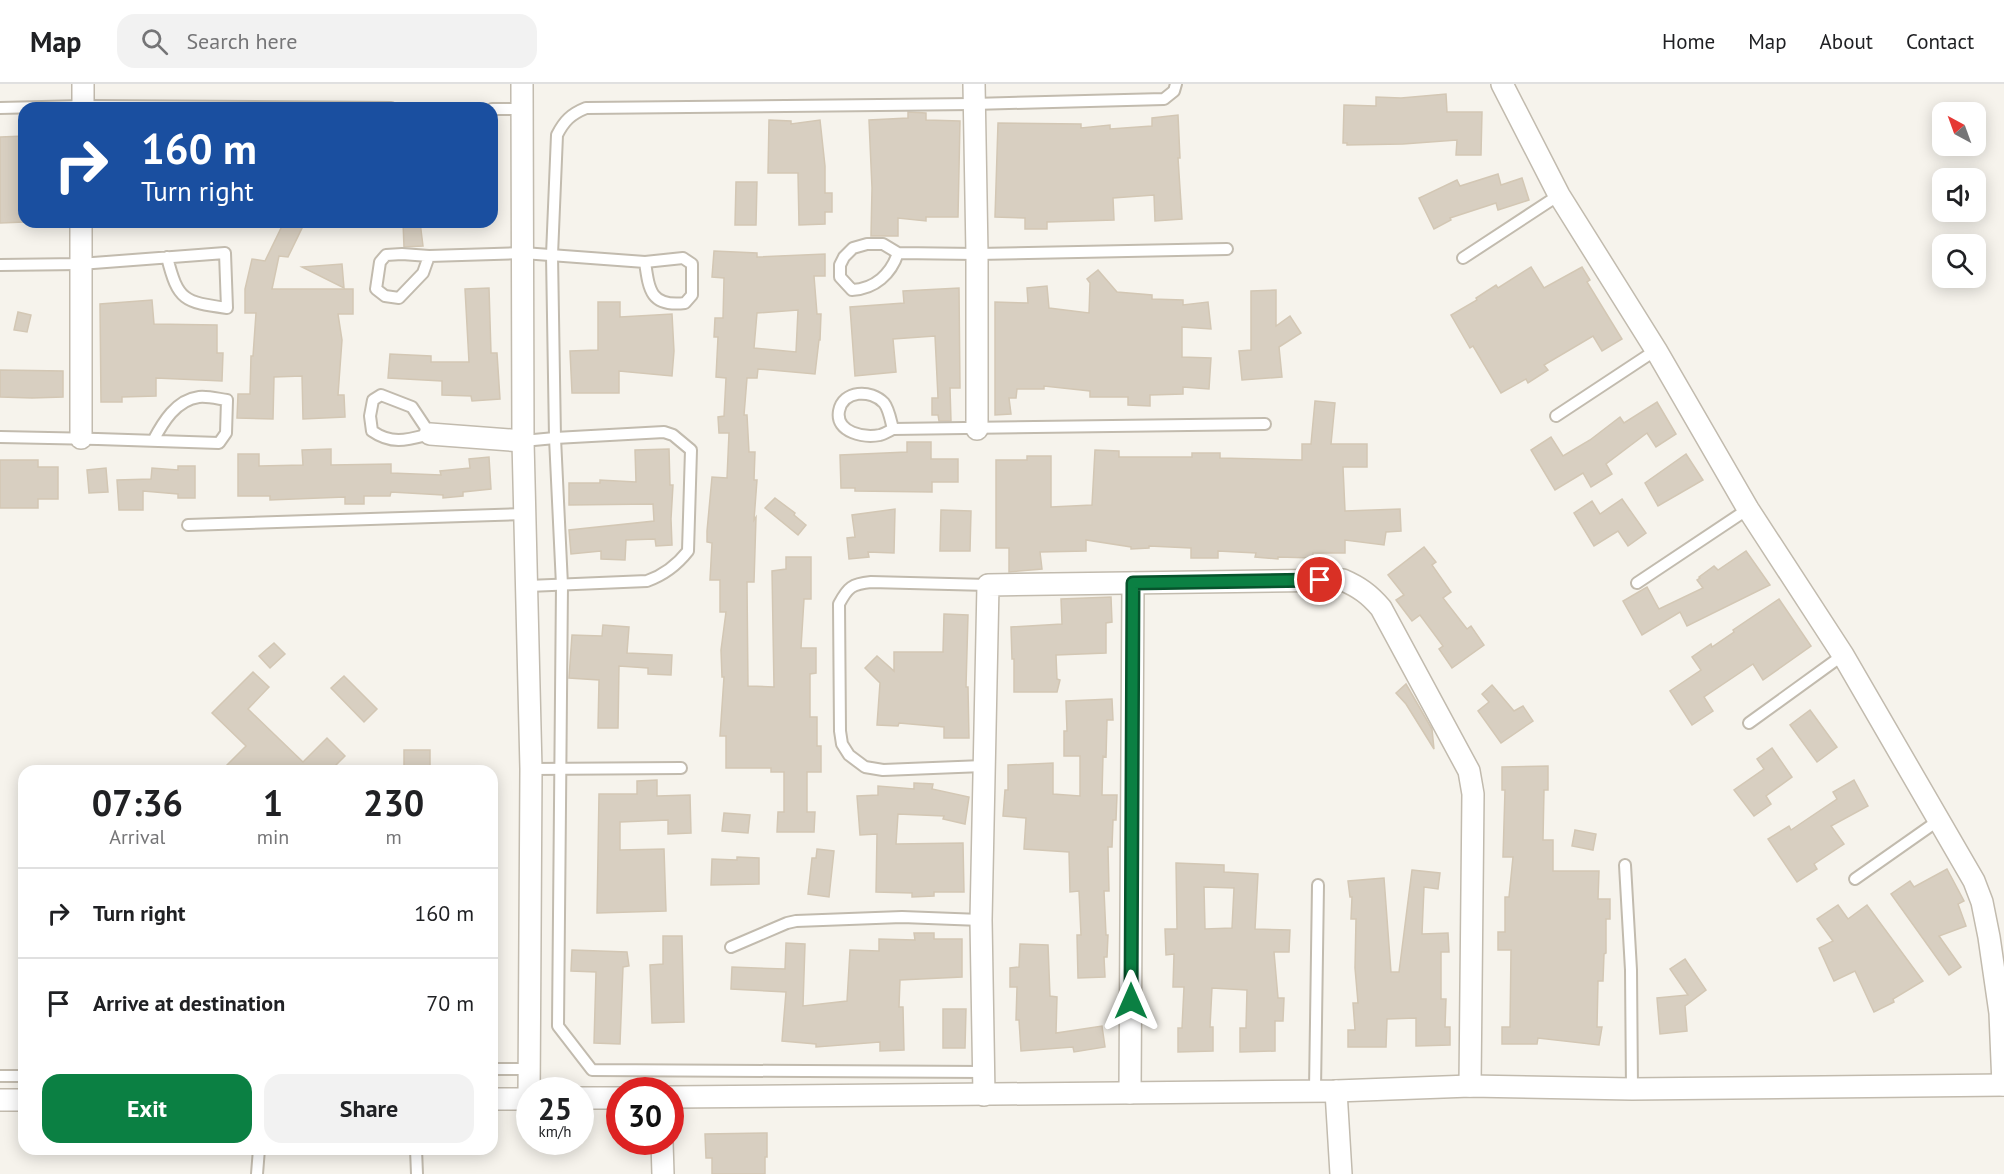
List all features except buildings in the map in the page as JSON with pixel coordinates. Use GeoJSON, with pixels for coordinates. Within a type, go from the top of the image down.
{"type":"FeatureCollection","features":[{"type":"Feature","properties":{"kind":"street"},"geometry":{"type":"LineString","coordinates":[[83,84],[83,102]]}},
{"type":"Feature","properties":{"kind":"street"},"geometry":{"type":"LineString","coordinates":[[522,84],[523,441],[531,769],[529,1077]]}},
{"type":"Feature","properties":{"kind":"street"},"geometry":{"type":"LineString","coordinates":[[684,1097],[1130,1094],[1336,1091],[1470,1086],[1632,1089],[2004,1085],[2000,1013],[1989,938],[1982,902],[1974,881],[1843,655],[1748,508],[1656,350],[1559,195],[1502,84]]}},
{"type":"Feature","properties":{"kind":"street"},"geometry":{"type":"LineString","coordinates":[[973,94],[977,254],[977,429]]}},
{"type":"Feature","properties":{"kind":"street"},"geometry":{"type":"LineString","coordinates":[[81,228],[81,438]]}},
{"type":"Feature","properties":{"kind":"street"},"geometry":{"type":"LineString","coordinates":[[430,434],[523,441]]}},
{"type":"Feature","properties":{"kind":"street"},"geometry":{"type":"LineString","coordinates":[[984,1095],[981,920],[988,585],[1343,579],[1361,588],[1381,608],[1468,771],[1471,782],[1473,794],[1470,1086]]}},
{"type":"Feature","properties":{"kind":"street"},"geometry":{"type":"LineString","coordinates":[[1130,1094],[1133,583]]}},
{"type":"Feature","properties":{"kind":"street"},"geometry":{"type":"LineString","coordinates":[[1336,1091],[1341,1174]]}},
{"type":"Feature","properties":{"kind":"street"},"geometry":{"type":"LineString","coordinates":[[498,1099],[516,1099]]}},
{"type":"Feature","properties":{"kind":"street"},"geometry":{"type":"LineString","coordinates":[[0,1100],[18,1100]]}},
{"type":"Feature","properties":{"kind":"street"},"geometry":{"type":"LineString","coordinates":[[662,1155],[663,1174]]}},
{"type":"Feature","properties":{"kind":"lane"},"geometry":{"type":"LineString","coordinates":[[984,1072],[591,1070],[558,1026],[562,585],[555,438],[552,255],[557,135],[564,122],[573,113],[586,108],[973,94],[1164,99],[1174,91],[1176,84]]}},
{"type":"Feature","properties":{"kind":"lane"},"geometry":{"type":"LineString","coordinates":[[0,108],[18,108]]}},
{"type":"Feature","properties":{"kind":"lane"},"geometry":{"type":"LineString","coordinates":[[498,109],[522,109]]}},
{"type":"Feature","properties":{"kind":"lane"},"geometry":{"type":"LineString","coordinates":[[1463,258],[1559,195]]}},
{"type":"Feature","properties":{"kind":"lane"},"geometry":{"type":"LineString","coordinates":[[898,253],[894,266],[878,282],[865,289],[852,290],[840,277],[840,266],[844,256],[853,248],[867,244],[883,244],[898,253],[977,254],[1227,249]]}},
{"type":"Feature","properties":{"kind":"lane"},"geometry":{"type":"LineString","coordinates":[[0,265],[80,264],[167,257],[225,253],[227,308],[195,304],[181,295],[173,280],[167,257]]}},
{"type":"Feature","properties":{"kind":"lane"},"geometry":{"type":"LineString","coordinates":[[429,256],[423,273],[399,298],[385,296],[376,289],[380,262],[386,255],[523,253],[645,262],[683,258],[692,264],[692,295],[685,303],[670,305],[657,298],[648,286],[645,262]]}},
{"type":"Feature","properties":{"kind":"lane"},"geometry":{"type":"LineString","coordinates":[[1556,416],[1656,350]]}},
{"type":"Feature","properties":{"kind":"lane"},"geometry":{"type":"LineString","coordinates":[[893,429],[884,404],[872,395],[862,393],[850,396],[838,412],[841,425],[849,433],[879,435],[893,429],[1265,424]]}},
{"type":"Feature","properties":{"kind":"lane"},"geometry":{"type":"LineString","coordinates":[[381,395],[412,407],[430,434],[399,440],[382,439],[372,431],[370,416],[373,400],[381,395]]}},
{"type":"Feature","properties":{"kind":"lane"},"geometry":{"type":"LineString","coordinates":[[0,438],[81,438],[153,441],[219,443],[226,433],[227,400],[199,397],[180,404],[166,417],[153,441]]}},
{"type":"Feature","properties":{"kind":"lane"},"geometry":{"type":"LineString","coordinates":[[523,441],[664,432],[673,435],[691,450],[688,551],[679,562],[659,577],[647,580],[528,586]]}},
{"type":"Feature","properties":{"kind":"lane"},"geometry":{"type":"LineString","coordinates":[[1637,583],[1748,508]]}},
{"type":"Feature","properties":{"kind":"lane"},"geometry":{"type":"LineString","coordinates":[[188,525],[525,514]]}},
{"type":"Feature","properties":{"kind":"lane"},"geometry":{"type":"LineString","coordinates":[[983,766],[883,770],[865,767],[849,755],[842,744],[840,731],[839,604],[846,591],[855,584],[871,582],[988,585]]}},
{"type":"Feature","properties":{"kind":"lane"},"geometry":{"type":"LineString","coordinates":[[1749,723],[1843,655]]}},
{"type":"Feature","properties":{"kind":"lane"},"geometry":{"type":"LineString","coordinates":[[531,769],[681,768]]}},
{"type":"Feature","properties":{"kind":"lane"},"geometry":{"type":"LineString","coordinates":[[1855,879],[1939,820]]}},
{"type":"Feature","properties":{"kind":"lane"},"geometry":{"type":"LineString","coordinates":[[1626,865],[1631,970],[1632,1089]]}},
{"type":"Feature","properties":{"kind":"lane"},"geometry":{"type":"LineString","coordinates":[[1315,1090],[1317,885]]}},
{"type":"Feature","properties":{"kind":"lane"},"geometry":{"type":"LineString","coordinates":[[731,947],[796,921],[902,917],[981,920]]}},
{"type":"Feature","properties":{"kind":"lane"},"geometry":{"type":"LineString","coordinates":[[498,1069],[529,1069]]}},
{"type":"Feature","properties":{"kind":"lane"},"geometry":{"type":"LineString","coordinates":[[0,1076],[18,1076]]}},
{"type":"Feature","properties":{"kind":"lane"},"geometry":{"type":"LineString","coordinates":[[257,1174],[259,1155]]}},
{"type":"Feature","properties":{"kind":"lane"},"geometry":{"type":"LineString","coordinates":[[416,1155],[417,1174]]}},
{"type":"Feature","properties":{"kind":"route"},"geometry":{"type":"LineString","coordinates":[[1131,1001],[1133,583],[1320,580]]}}]}
